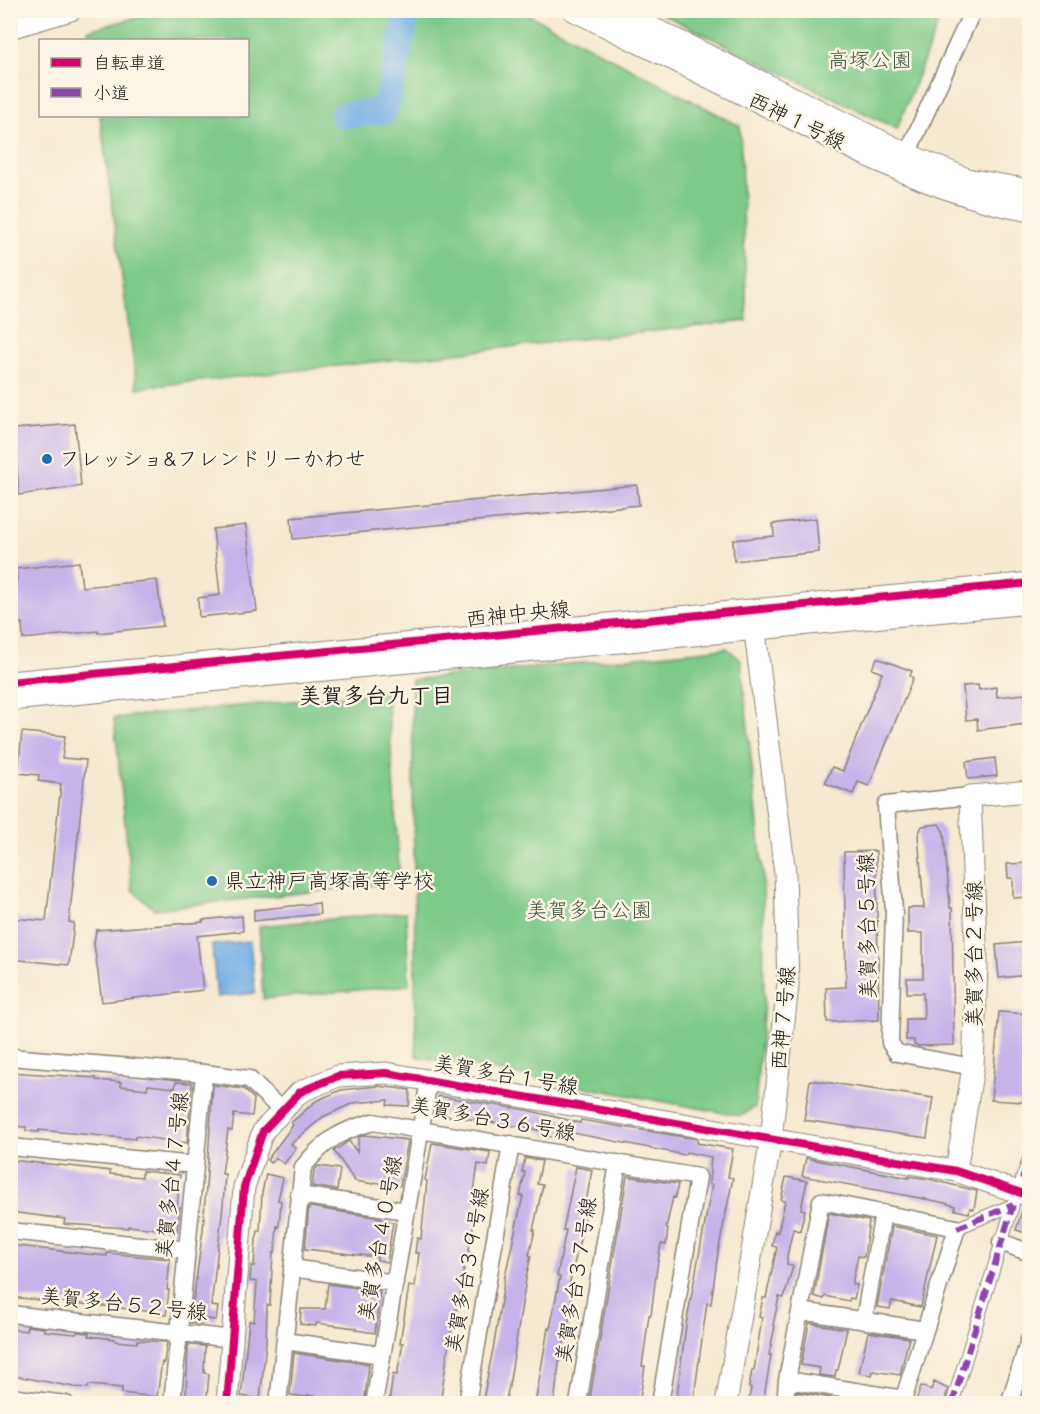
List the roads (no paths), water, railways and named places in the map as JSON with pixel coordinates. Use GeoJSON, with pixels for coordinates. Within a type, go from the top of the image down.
{"type":"FeatureCollection","features":[{"type":"Feature","properties":{"kind":"street"},"geometry":{"type":"LineString","coordinates":[[10,28],[71,10]]}},
{"type":"Feature","properties":{"kind":"street","name":"西神１号線"},"geometry":{"type":"LineString","coordinates":[[573,10],[819,133],[918,178],[1008,207],[1029,211]]}},
{"type":"Feature","properties":{"kind":"street","name":"西神１号線"},"geometry":{"type":"LineString","coordinates":[[616,10],[907,154],[967,179],[1029,190]]}},
{"type":"Feature","properties":{"kind":"street"},"geometry":{"type":"LineString","coordinates":[[907,154],[973,10]]}},
{"type":"Feature","properties":{"kind":"street","name":"西神中央線"},"geometry":{"type":"LineString","coordinates":[[10,700],[753,619],[1029,583]]}},
{"type":"Feature","properties":{"kind":"street","name":"西神中央線"},"geometry":{"type":"LineString","coordinates":[[10,682],[753,619],[1029,603]]}},
{"type":"Feature","properties":{"kind":"street","name":"西神７号線"},"geometry":{"type":"LineString","coordinates":[[726,1404],[771,1139],[789,985],[785,873],[753,619]]}},
{"type":"Feature","properties":{"kind":"street"},"geometry":{"type":"LineString","coordinates":[[970,796],[1029,791]]}},
{"type":"Feature","properties":{"kind":"street","name":"美賀多台２号線"},"geometry":{"type":"LineString","coordinates":[[956,1171],[973,1067],[977,966],[970,796]]}},
{"type":"Feature","properties":{"kind":"street","name":"美賀多台５号線"},"geometry":{"type":"LineString","coordinates":[[970,796],[886,805],[894,910],[890,1043],[897,1053],[973,1067]]}},
{"type":"Feature","properties":{"kind":"street","name":"美賀多台４７号線"},"geometry":{"type":"LineString","coordinates":[[10,1057],[204,1073],[172,1404]]}},
{"type":"Feature","properties":{"kind":"street"},"geometry":{"type":"LineString","coordinates":[[204,1073],[249,1079],[282,1111]]}},
{"type":"Feature","properties":{"kind":"street","name":"美賀多台１号線"},"geometry":{"type":"LineString","coordinates":[[226,1404],[244,1187],[263,1131],[300,1092],[338,1076],[386,1073],[771,1139],[956,1171],[1021,1194]]}},
{"type":"Feature","properties":{"kind":"street","name":"美賀多台４０号線"},"geometry":{"type":"LineString","coordinates":[[374,1404],[429,1080]]}},
{"type":"Feature","properties":{"kind":"street","name":"美賀多台３６号線"},"geometry":{"type":"LineString","coordinates":[[278,1404],[303,1167],[318,1149],[346,1130],[373,1122],[698,1177],[660,1404]]}},
{"type":"Feature","properties":{"kind":"street","name":"美賀多台３９号線"},"geometry":{"type":"LineString","coordinates":[[467,1404],[511,1144]]}},
{"type":"Feature","properties":{"kind":"street"},"geometry":{"type":"LineString","coordinates":[[10,1147],[195,1166]]}},
{"type":"Feature","properties":{"kind":"street"},"geometry":{"type":"LineString","coordinates":[[952,1404],[1001,1242],[1021,1194],[1029,1157]]}},
{"type":"Feature","properties":{"kind":"street","name":"美賀多台３７号線"},"geometry":{"type":"LineString","coordinates":[[578,1404],[618,1163]]}},
{"type":"Feature","properties":{"kind":"street"},"geometry":{"type":"LineString","coordinates":[[785,1404],[821,1201],[957,1228],[1021,1194]]}},
{"type":"Feature","properties":{"kind":"street"},"geometry":{"type":"LineString","coordinates":[[299,1195],[407,1211]]}},
{"type":"Feature","properties":{"kind":"street"},"geometry":{"type":"LineString","coordinates":[[864,1320],[883,1213]]}},
{"type":"Feature","properties":{"kind":"street"},"geometry":{"type":"LineString","coordinates":[[788,1380],[903,1401],[957,1228]]}},
{"type":"Feature","properties":{"kind":"street"},"geometry":{"type":"LineString","coordinates":[[10,1231],[187,1250]]}},
{"type":"Feature","properties":{"kind":"street"},"geometry":{"type":"LineString","coordinates":[[1001,1242],[1029,1252]]}},
{"type":"Feature","properties":{"kind":"street"},"geometry":{"type":"LineString","coordinates":[[292,1268],[395,1283]]}},
{"type":"Feature","properties":{"kind":"street"},"geometry":{"type":"LineString","coordinates":[[801,1311],[925,1330]]}},
{"type":"Feature","properties":{"kind":"street","name":"美賀多台５２号線"},"geometry":{"type":"LineString","coordinates":[[10,1314],[233,1339]]}},
{"type":"Feature","properties":{"kind":"street"},"geometry":{"type":"LineString","coordinates":[[1009,1404],[1029,1337]]}},
{"type":"Feature","properties":{"kind":"street"},"geometry":{"type":"LineString","coordinates":[[285,1341],[382,1355]]}},
{"type":"Feature","properties":{"kind":"street"},"geometry":{"type":"LineString","coordinates":[[10,1397],[66,1404]]}},
{"type":"Feature","properties":{"kind":"water"},"geometry":{"type":"Polygon","coordinates":[[[250,941],[255,993],[217,997],[212,945],[250,941]]]}},
{"type":"Feature","properties":{"kind":"waterway"},"geometry":{"type":"LineString","coordinates":[[343,115],[385,111],[408,10]]}},
{"type":"Feature","properties":{"kind":"place","name":"フレッショ&フレンドリーかわせ"},"geometry":{"type":"Point","coordinates":[47,459]}},
{"type":"Feature","properties":{"kind":"place","name":"県立神戸高塚高等学校"},"geometry":{"type":"Point","coordinates":[212,881]}},
{"type":"Feature","properties":{"kind":"district","name":"美賀多台九丁目"},"geometry":{"type":"Point","coordinates":[376,695]}},
{"type":"Feature","properties":{"kind":"park label","name":"高塚公園"},"geometry":{"type":"Point","coordinates":[870,60]}},
{"type":"Feature","properties":{"kind":"park label","name":"美賀多台公園"},"geometry":{"type":"Point","coordinates":[589,910]}}]}
